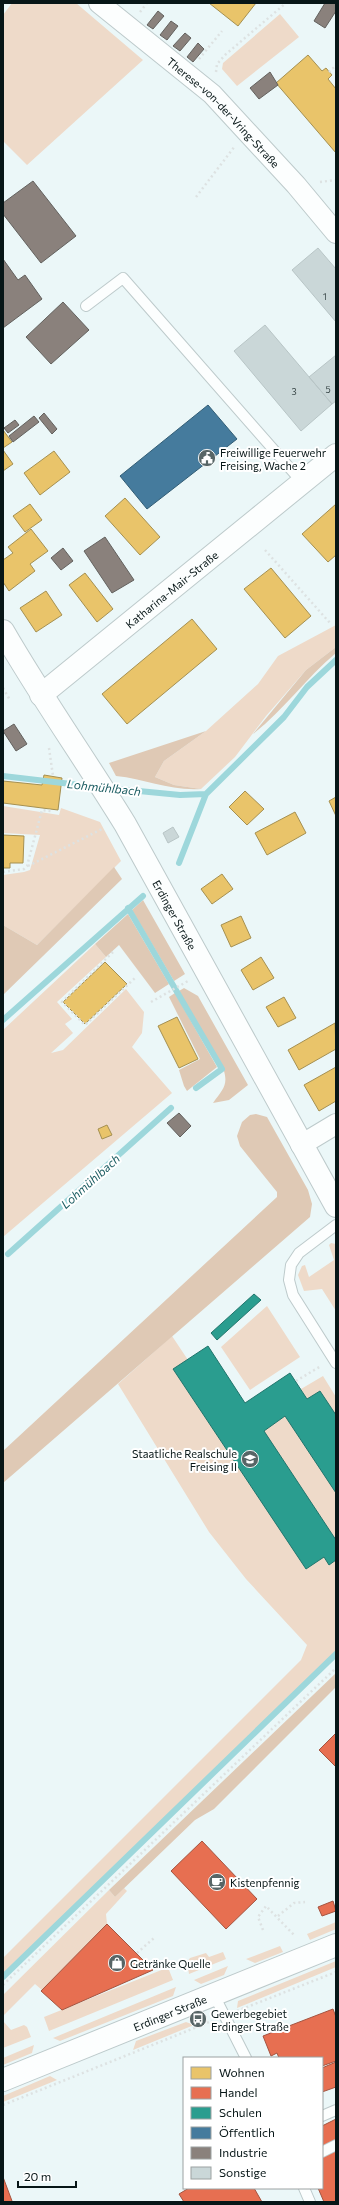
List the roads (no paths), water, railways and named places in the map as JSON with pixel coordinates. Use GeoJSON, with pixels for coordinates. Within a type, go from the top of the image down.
{"type":"FeatureCollection","features":[{"type":"Feature","properties":{"kind":"street","name":"Therese-von-der-Vring-Straße"},"geometry":{"type":"LineString","coordinates":[[99,3],[212,94],[296,185],[336,234]]}},
{"type":"Feature","properties":{"kind":"street","name":"Katharina-Mair-Straße"},"geometry":{"type":"LineString","coordinates":[[41,694],[336,455]]}},
{"type":"Feature","properties":{"kind":"street","name":"Erdinger Straße"},"geometry":{"type":"LineString","coordinates":[[3,631],[41,694],[98,780],[112,816],[336,1206]]}},
{"type":"Feature","properties":{"kind":"street"},"geometry":{"type":"LineString","coordinates":[[301,1145],[336,1124]]}},
{"type":"Feature","properties":{"kind":"street","name":"Erdinger Straße"},"geometry":{"type":"LineString","coordinates":[[3,2080],[336,1945]]}},
{"type":"Feature","properties":{"kind":"lane"},"geometry":{"type":"LineString","coordinates":[[86,306],[123,278],[302,482]]}},
{"type":"Feature","properties":{"kind":"lane"},"geometry":{"type":"LineString","coordinates":[[336,1225],[299,1253],[291,1265],[289,1280],[293,1295],[336,1363]]}},
{"type":"Feature","properties":{"kind":"lane"},"geometry":{"type":"LineString","coordinates":[[214,1995],[246,2057]]}},
{"type":"Feature","properties":{"kind":"lane"},"geometry":{"type":"LineString","coordinates":[[323,2116],[336,2110]]}},
{"type":"Feature","properties":{"kind":"lane"},"geometry":{"type":"LineString","coordinates":[[323,2152],[336,2145]]}},
{"type":"Feature","properties":{"kind":"lane"},"geometry":{"type":"LineString","coordinates":[[304,2189],[310,2202]]}},
{"type":"Feature","properties":{"kind":"waterway","name":"Lohmühlbach"},"geometry":{"type":"LineString","coordinates":[[108,788],[180,795],[206,794],[284,717],[307,687],[336,660]]}},
{"type":"Feature","properties":{"kind":"waterway","name":"Lohmühlbach"},"geometry":{"type":"LineString","coordinates":[[3,776],[97,787]]}},
{"type":"Feature","properties":{"kind":"waterway","name":"Lohmühlbach"},"geometry":{"type":"LineString","coordinates":[[179,863],[206,794]]}},
{"type":"Feature","properties":{"kind":"waterway","name":"Lohmühlbach"},"geometry":{"type":"LineString","coordinates":[[3,1020],[143,896]]}},
{"type":"Feature","properties":{"kind":"waterway","name":"Lohmühlbach"},"geometry":{"type":"LineString","coordinates":[[128,908],[222,1069],[196,1088]]}},
{"type":"Feature","properties":{"kind":"waterway","name":"Lohmühlbach"},"geometry":{"type":"LineString","coordinates":[[8,1254],[171,1108]]}},
{"type":"Feature","properties":{"kind":"waterway"},"geometry":{"type":"LineString","coordinates":[[3,1977],[336,1654]]}},
{"type":"Feature","properties":{"kind":"place","name":"Freiwillige Feuerwehr Freising, Wache 2"},"geometry":{"type":"Point","coordinates":[207,458]}},
{"type":"Feature","properties":{"kind":"place","name":"Staatliche Realschule Freising II"},"geometry":{"type":"Point","coordinates":[250,1459]}},
{"type":"Feature","properties":{"kind":"place","name":"Kistenpfennig"},"geometry":{"type":"Point","coordinates":[217,1882]}},
{"type":"Feature","properties":{"kind":"place","name":"Getränke Quelle"},"geometry":{"type":"Point","coordinates":[117,1963]}},
{"type":"Feature","properties":{"kind":"place","name":"Gewerbegebiet Erdinger Straße"},"geometry":{"type":"Point","coordinates":[198,2019]}}]}
